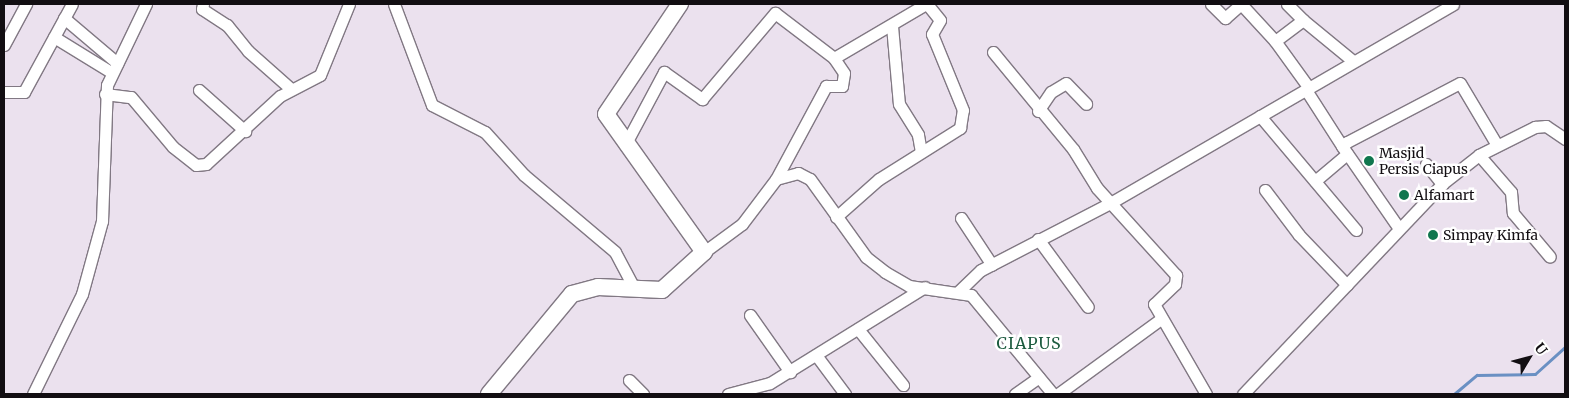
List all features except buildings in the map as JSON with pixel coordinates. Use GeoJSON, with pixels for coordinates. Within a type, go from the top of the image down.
{"type":"FeatureCollection","features":[{"type":"Feature","properties":{"kind":"street"},"geometry":{"type":"LineString","coordinates":[[4,45],[26,4]]}},
{"type":"Feature","properties":{"kind":"street"},"geometry":{"type":"LineString","coordinates":[[4,92],[24,92],[72,4]]}},
{"type":"Feature","properties":{"kind":"street"},"geometry":{"type":"LineString","coordinates":[[33,394],[82,294],[102,221],[105,94],[114,67],[146,4]]}},
{"type":"Feature","properties":{"kind":"street"},"geometry":{"type":"LineString","coordinates":[[202,4],[202,9],[227,25],[248,51],[290,88]]}},
{"type":"Feature","properties":{"kind":"street"},"geometry":{"type":"LineString","coordinates":[[105,94],[131,97],[173,147],[196,165],[211,161],[290,88],[315,80],[325,64],[348,4]]}},
{"type":"Feature","properties":{"kind":"street"},"geometry":{"type":"LineString","coordinates":[[394,4],[432,104],[485,132],[524,175],[615,252],[634,287]]}},
{"type":"Feature","properties":{"kind":"street"},"geometry":{"type":"LineString","coordinates":[[680,4],[607,110],[607,119],[704,252]]}},
{"type":"Feature","properties":{"kind":"street"},"geometry":{"type":"LineString","coordinates":[[834,58],[844,48],[892,26],[927,4],[940,20],[932,34],[963,120],[954,134],[921,152],[879,179],[836,217]]}},
{"type":"Feature","properties":{"kind":"street"},"geometry":{"type":"LineString","coordinates":[[1211,4],[1225,18],[1241,4],[1275,41],[1308,89],[1345,150],[1398,227]]}},
{"type":"Feature","properties":{"kind":"street"},"geometry":{"type":"LineString","coordinates":[[1287,4],[1303,20],[1353,61]]}},
{"type":"Feature","properties":{"kind":"street"},"geometry":{"type":"LineString","coordinates":[[959,290],[992,265],[1038,239],[1112,202],[1453,4]]}},
{"type":"Feature","properties":{"kind":"street"},"geometry":{"type":"LineString","coordinates":[[489,394],[572,294],[634,287],[662,290],[704,252],[742,224],[776,179],[826,86],[842,86],[844,73],[834,58],[775,13],[702,99],[664,72],[624,144]]}},
{"type":"Feature","properties":{"kind":"street"},"geometry":{"type":"LineString","coordinates":[[64,18],[114,67]]}},
{"type":"Feature","properties":{"kind":"street"},"geometry":{"type":"LineString","coordinates":[[1275,41],[1303,20]]}},
{"type":"Feature","properties":{"kind":"street"},"geometry":{"type":"LineString","coordinates":[[892,26],[899,104],[918,135],[921,152]]}},
{"type":"Feature","properties":{"kind":"street"},"geometry":{"type":"LineString","coordinates":[[54,37],[114,67]]}},
{"type":"Feature","properties":{"kind":"street"},"geometry":{"type":"LineString","coordinates":[[993,52],[1112,202],[1176,275],[1175,284],[1154,304],[1206,394]]}},
{"type":"Feature","properties":{"kind":"street"},"geometry":{"type":"LineString","coordinates":[[1038,110],[1051,92],[1066,83],[1086,104]]}},
{"type":"Feature","properties":{"kind":"street"},"geometry":{"type":"LineString","coordinates":[[1314,181],[1345,150],[1460,83],[1497,145]]}},
{"type":"Feature","properties":{"kind":"street"},"geometry":{"type":"LineString","coordinates":[[199,90],[244,131]]}},
{"type":"Feature","properties":{"kind":"street"},"geometry":{"type":"LineString","coordinates":[[1260,116],[1356,230]]}},
{"type":"Feature","properties":{"kind":"street"},"geometry":{"type":"LineString","coordinates":[[1243,394],[1347,285],[1398,227],[1442,184],[1479,155],[1535,127],[1546,126],[1565,139]]}},
{"type":"Feature","properties":{"kind":"street"},"geometry":{"type":"LineString","coordinates":[[1479,155],[1512,197],[1514,215],[1550,257]]}},
{"type":"Feature","properties":{"kind":"street"},"geometry":{"type":"LineString","coordinates":[[1426,164],[1442,184]]}},
{"type":"Feature","properties":{"kind":"street"},"geometry":{"type":"LineString","coordinates":[[776,179],[798,173],[810,179],[866,257],[885,272],[909,286],[959,290],[982,305],[1053,394]]}},
{"type":"Feature","properties":{"kind":"street"},"geometry":{"type":"LineString","coordinates":[[1265,190],[1294,230],[1347,285]]}},
{"type":"Feature","properties":{"kind":"street"},"geometry":{"type":"LineString","coordinates":[[961,218],[992,265]]}},
{"type":"Feature","properties":{"kind":"street"},"geometry":{"type":"LineString","coordinates":[[1038,239],[1088,307]]}},
{"type":"Feature","properties":{"kind":"street"},"geometry":{"type":"LineString","coordinates":[[728,394],[762,386],[790,372],[925,287]]}},
{"type":"Feature","properties":{"kind":"street"},"geometry":{"type":"LineString","coordinates":[[750,315],[790,372]]}},
{"type":"Feature","properties":{"kind":"street"},"geometry":{"type":"LineString","coordinates":[[1058,394],[1161,319]]}},
{"type":"Feature","properties":{"kind":"street"},"geometry":{"type":"LineString","coordinates":[[858,329],[903,385]]}},
{"type":"Feature","properties":{"kind":"street"},"geometry":{"type":"LineString","coordinates":[[816,355],[845,394]]}},
{"type":"Feature","properties":{"kind":"street"},"geometry":{"type":"LineString","coordinates":[[1015,394],[1039,377]]}},
{"type":"Feature","properties":{"kind":"street"},"geometry":{"type":"LineString","coordinates":[[629,380],[643,394]]}},
{"type":"Feature","properties":{"kind":"waterway"},"geometry":{"type":"LineString","coordinates":[[1454,394],[1477,375],[1535,374],[1565,347]]}},
{"type":"Feature","properties":{"kind":"place","name":"Masjid Persis Ciapus"},"geometry":{"type":"Point","coordinates":[1369,161]}},
{"type":"Feature","properties":{"kind":"place","name":"Alfamart"},"geometry":{"type":"Point","coordinates":[1404,195]}},
{"type":"Feature","properties":{"kind":"place","name":"Simpay Kimfa"},"geometry":{"type":"Point","coordinates":[1433,235]}},
{"type":"Feature","properties":{"kind":"district","name":"CIAPUS"},"geometry":{"type":"Point","coordinates":[1029,343]}}]}
